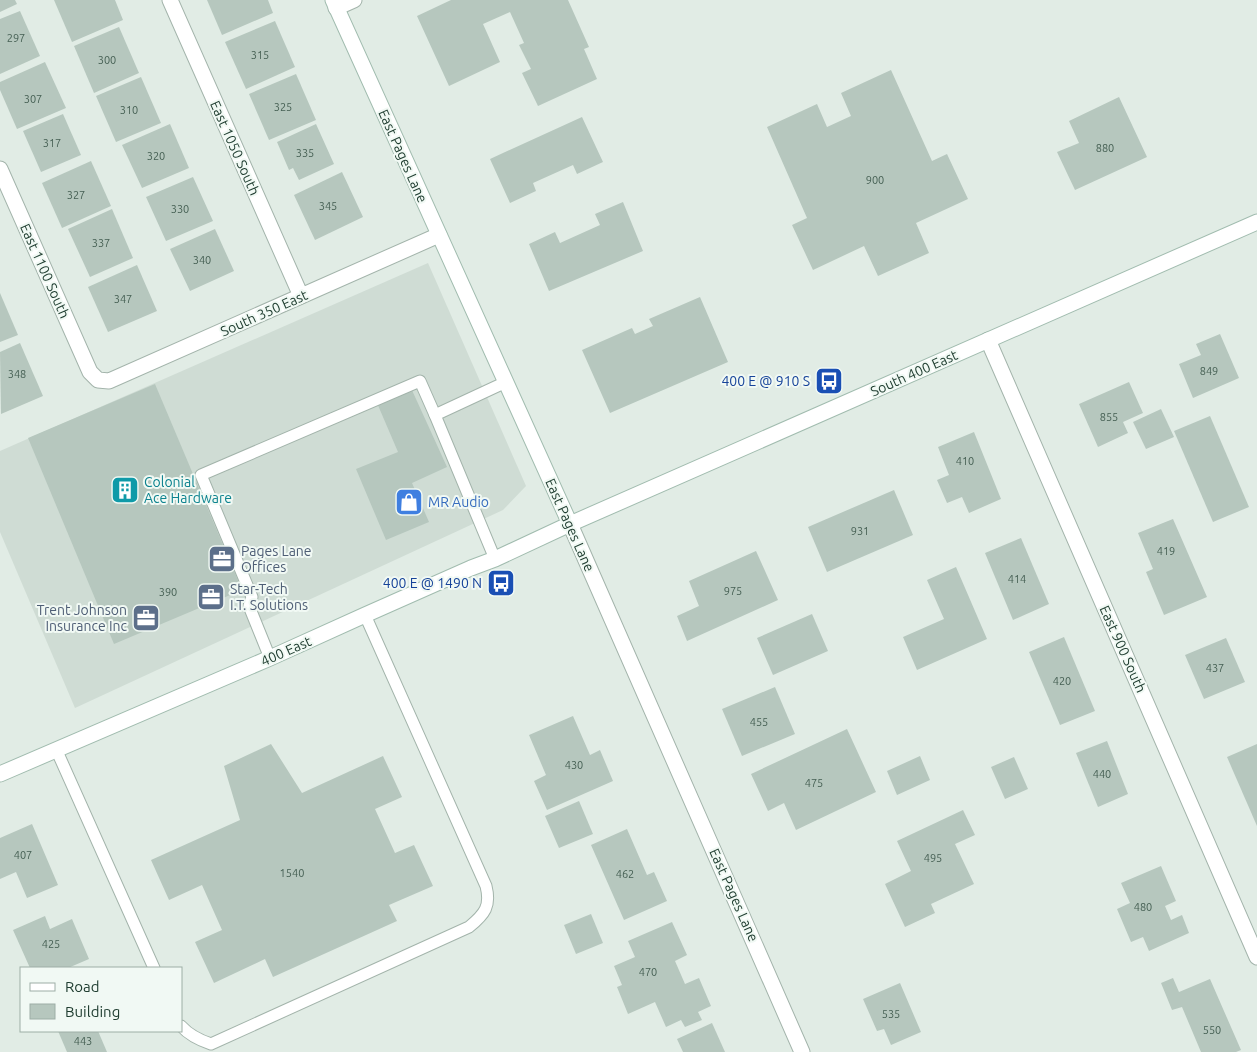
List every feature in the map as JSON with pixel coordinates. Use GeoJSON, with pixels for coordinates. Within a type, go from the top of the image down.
{"type":"FeatureCollection","features":[{"type":"Feature","properties":{"kind":"street","name":"East 1050 South"},"geometry":{"type":"LineString","coordinates":[[170,0],[301,296]]}},
{"type":"Feature","properties":{"kind":"street"},"geometry":{"type":"LineString","coordinates":[[334,4],[354,0]]}},
{"type":"Feature","properties":{"kind":"street","name":"East Pages Lane"},"geometry":{"type":"LineString","coordinates":[[334,4],[570,524],[802,1052]]}},
{"type":"Feature","properties":{"kind":"street","name":"East 1100 South"},"geometry":{"type":"LineString","coordinates":[[0,169],[90,372]]}},
{"type":"Feature","properties":{"kind":"street","name":"South 400 East"},"geometry":{"type":"LineString","coordinates":[[570,524],[1257,222]]}},
{"type":"Feature","properties":{"kind":"street","name":"South 350 East"},"geometry":{"type":"LineString","coordinates":[[90,372],[98,380],[109,381],[439,235]]}},
{"type":"Feature","properties":{"kind":"street","name":"East 900 South"},"geometry":{"type":"LineString","coordinates":[[988,340],[1257,957]]}},
{"type":"Feature","properties":{"kind":"street","name":"400 East"},"geometry":{"type":"LineString","coordinates":[[0,774],[270,658],[570,524]]}},
{"type":"Feature","properties":{"kind":"lane"},"geometry":{"type":"LineString","coordinates":[[270,658],[249,606],[252,597],[201,475],[420,381],[495,559]]}},
{"type":"Feature","properties":{"kind":"lane"},"geometry":{"type":"LineString","coordinates":[[435,415],[506,382]]}},
{"type":"Feature","properties":{"kind":"lane"},"geometry":{"type":"LineString","coordinates":[[182,1027],[189,1034],[211,1044],[469,927],[479,919],[488,904],[486,886],[365,615]]}},
{"type":"Feature","properties":{"kind":"lane"},"geometry":{"type":"LineString","coordinates":[[56,749],[154,967]]}},
{"type":"Feature","properties":{"kind":"shaded area"},"geometry":{"type":"Polygon","coordinates":[[[428,263],[526,486],[503,510],[75,708],[0,532],[0,451],[428,263]]]}},
{"type":"Feature","properties":{"kind":"building"},"geometry":{"type":"Polygon","coordinates":[[[0,0],[15,0],[17,4],[0,12],[0,0]]]}},
{"type":"Feature","properties":{"kind":"building"},"geometry":{"type":"Polygon","coordinates":[[[54,0],[115,0],[123,20],[72,42],[54,0]]]}},
{"type":"Feature","properties":{"kind":"building"},"geometry":{"type":"Polygon","coordinates":[[[207,0],[268,0],[273,13],[222,35],[207,0]]]}},
{"type":"Feature","properties":{"kind":"building"},"geometry":{"type":"Polygon","coordinates":[[[451,0],[568,0],[589,47],[584,49],[597,79],[538,106],[522,73],[531,69],[519,45],[524,43],[510,12],[483,24],[500,62],[449,86],[417,16],[451,0]]]}},
{"type":"Feature","properties":{"kind":"building"},"geometry":{"type":"Polygon","coordinates":[[[20,11],[40,56],[0,74],[0,19],[20,11]]]}},
{"type":"Feature","properties":{"kind":"building"},"geometry":{"type":"Polygon","coordinates":[[[275,21],[295,67],[246,89],[225,42],[275,21]]]}},
{"type":"Feature","properties":{"kind":"building"},"geometry":{"type":"Polygon","coordinates":[[[119,27],[139,73],[94,93],[74,46],[119,27]]]}},
{"type":"Feature","properties":{"kind":"building"},"geometry":{"type":"Polygon","coordinates":[[[45,62],[66,108],[17,129],[0,90],[0,82],[45,62]]]}},
{"type":"Feature","properties":{"kind":"building"},"geometry":{"type":"Polygon","coordinates":[[[891,70],[932,161],[947,154],[968,199],[916,223],[929,253],[878,276],[864,246],[813,270],[792,225],[807,218],[767,127],[817,104],[827,127],[851,116],[841,93],[891,70]]]}},
{"type":"Feature","properties":{"kind":"building"},"geometry":{"type":"Polygon","coordinates":[[[296,74],[316,120],[269,140],[249,94],[296,74]]]}},
{"type":"Feature","properties":{"kind":"building"},"geometry":{"type":"Polygon","coordinates":[[[141,77],[161,123],[116,142],[96,96],[141,77]]]}},
{"type":"Feature","properties":{"kind":"building"},"geometry":{"type":"Polygon","coordinates":[[[1119,97],[1147,157],[1075,190],[1057,152],[1079,143],[1069,121],[1119,97]]]}},
{"type":"Feature","properties":{"kind":"building"},"geometry":{"type":"Polygon","coordinates":[[[63,114],[81,155],[41,172],[23,131],[63,114]]]}},
{"type":"Feature","properties":{"kind":"building"},"geometry":{"type":"Polygon","coordinates":[[[582,117],[603,162],[577,174],[573,165],[533,183],[536,191],[510,203],[490,159],[582,117]]]}},
{"type":"Feature","properties":{"kind":"building"},"geometry":{"type":"Polygon","coordinates":[[[170,124],[189,168],[142,188],[122,145],[170,124]]]}},
{"type":"Feature","properties":{"kind":"building"},"geometry":{"type":"Polygon","coordinates":[[[316,124],[334,164],[299,180],[293,168],[289,170],[277,142],[316,124]]]}},
{"type":"Feature","properties":{"kind":"building"},"geometry":{"type":"Polygon","coordinates":[[[91,161],[111,206],[62,228],[42,183],[91,161]]]}},
{"type":"Feature","properties":{"kind":"building"},"geometry":{"type":"Polygon","coordinates":[[[342,172],[363,217],[315,240],[294,195],[342,172]]]}},
{"type":"Feature","properties":{"kind":"building"},"geometry":{"type":"Polygon","coordinates":[[[193,177],[213,221],[166,241],[146,197],[193,177]]]}},
{"type":"Feature","properties":{"kind":"building"},"geometry":{"type":"Polygon","coordinates":[[[623,202],[643,251],[549,291],[529,244],[555,232],[560,243],[600,225],[595,214],[623,202]]]}},
{"type":"Feature","properties":{"kind":"building"},"geometry":{"type":"Polygon","coordinates":[[[112,209],[133,258],[90,277],[68,229],[112,209]]]}},
{"type":"Feature","properties":{"kind":"building"},"geometry":{"type":"Polygon","coordinates":[[[215,229],[234,271],[190,291],[170,249],[215,229]]]}},
{"type":"Feature","properties":{"kind":"building"},"geometry":{"type":"Polygon","coordinates":[[[137,265],[157,311],[108,332],[88,287],[137,265]]]}},
{"type":"Feature","properties":{"kind":"building"},"geometry":{"type":"Polygon","coordinates":[[[0,293],[18,335],[0,342],[0,293]]]}},
{"type":"Feature","properties":{"kind":"building"},"geometry":{"type":"Polygon","coordinates":[[[700,297],[728,362],[610,413],[582,350],[632,328],[635,334],[653,326],[649,319],[700,297]]]}},
{"type":"Feature","properties":{"kind":"building"},"geometry":{"type":"Polygon","coordinates":[[[1220,334],[1239,378],[1193,398],[1179,364],[1201,355],[1196,344],[1220,334]]]}},
{"type":"Feature","properties":{"kind":"building"},"geometry":{"type":"Polygon","coordinates":[[[20,343],[43,396],[1,414],[0,352],[20,343]]]}},
{"type":"Feature","properties":{"kind":"building"},"geometry":{"type":"Polygon","coordinates":[[[1129,382],[1143,413],[1123,422],[1128,433],[1098,447],[1079,404],[1129,382]]]}},
{"type":"Feature","properties":{"kind":"building","name":"Colonial Ace Hardware"},"geometry":{"type":"Polygon","coordinates":[[[155,384],[242,590],[114,644],[28,438],[155,384]]]}},
{"type":"Feature","properties":{"kind":"building"},"geometry":{"type":"Polygon","coordinates":[[[411,388],[447,467],[412,483],[429,522],[386,540],[356,469],[398,452],[377,403],[411,388]]]}},
{"type":"Feature","properties":{"kind":"building"},"geometry":{"type":"Polygon","coordinates":[[[1161,409],[1174,437],[1146,449],[1133,422],[1161,409]]]}},
{"type":"Feature","properties":{"kind":"building"},"geometry":{"type":"Polygon","coordinates":[[[1210,416],[1249,507],[1213,522],[1174,431],[1210,416]]]}},
{"type":"Feature","properties":{"kind":"building"},"geometry":{"type":"Polygon","coordinates":[[[974,432],[1001,499],[969,513],[962,497],[947,503],[937,480],[949,475],[938,447],[974,432]]]}},
{"type":"Feature","properties":{"kind":"building"},"geometry":{"type":"Polygon","coordinates":[[[894,490],[913,535],[827,572],[808,527],[894,490]]]}},
{"type":"Feature","properties":{"kind":"building"},"geometry":{"type":"Polygon","coordinates":[[[1173,519],[1207,597],[1164,615],[1146,572],[1153,569],[1138,533],[1173,519]]]}},
{"type":"Feature","properties":{"kind":"building"},"geometry":{"type":"Polygon","coordinates":[[[1021,538],[1049,604],[1013,620],[985,553],[1021,538]]]}},
{"type":"Feature","properties":{"kind":"building"},"geometry":{"type":"Polygon","coordinates":[[[756,551],[778,600],[687,641],[677,616],[699,606],[689,581],[756,551]]]}},
{"type":"Feature","properties":{"kind":"building"},"geometry":{"type":"Polygon","coordinates":[[[956,567],[987,639],[917,670],[903,637],[944,619],[927,580],[956,567]]]}},
{"type":"Feature","properties":{"kind":"building"},"geometry":{"type":"Polygon","coordinates":[[[812,614],[828,651],[773,675],[757,638],[812,614]]]}},
{"type":"Feature","properties":{"kind":"building"},"geometry":{"type":"Polygon","coordinates":[[[1064,637],[1095,711],[1060,725],[1029,652],[1064,637]]]}},
{"type":"Feature","properties":{"kind":"building"},"geometry":{"type":"Polygon","coordinates":[[[1226,638],[1245,682],[1204,699],[1185,655],[1226,638]]]}},
{"type":"Feature","properties":{"kind":"building"},"geometry":{"type":"Polygon","coordinates":[[[775,687],[795,734],[742,756],[722,709],[775,687]]]}},
{"type":"Feature","properties":{"kind":"building"},"geometry":{"type":"Polygon","coordinates":[[[573,716],[590,755],[600,750],[613,781],[547,810],[534,781],[546,775],[529,735],[573,716]]]}},
{"type":"Feature","properties":{"kind":"building"},"geometry":{"type":"Polygon","coordinates":[[[847,729],[876,792],[796,830],[784,803],[768,811],[751,774],[847,729]]]}},
{"type":"Feature","properties":{"kind":"building"},"geometry":{"type":"Polygon","coordinates":[[[1107,741],[1128,794],[1098,807],[1076,753],[1107,741]]]}},
{"type":"Feature","properties":{"kind":"building"},"geometry":{"type":"Polygon","coordinates":[[[271,744],[302,793],[383,756],[402,797],[375,809],[395,853],[414,845],[433,886],[389,905],[397,921],[273,977],[265,959],[214,983],[195,942],[222,930],[202,885],[169,900],[151,860],[240,820],[224,766],[271,744]]]}},
{"type":"Feature","properties":{"kind":"building"},"geometry":{"type":"Polygon","coordinates":[[[1257,744],[1257,826],[1227,757],[1257,744]]]}},
{"type":"Feature","properties":{"kind":"building"},"geometry":{"type":"Polygon","coordinates":[[[920,756],[930,780],[897,795],[887,771],[920,756]]]}},
{"type":"Feature","properties":{"kind":"building"},"geometry":{"type":"Polygon","coordinates":[[[1014,757],[1028,789],[1005,799],[991,767],[1014,757]]]}},
{"type":"Feature","properties":{"kind":"building"},"geometry":{"type":"Polygon","coordinates":[[[579,801],[593,834],[559,848],[545,816],[579,801]]]}},
{"type":"Feature","properties":{"kind":"building"},"geometry":{"type":"Polygon","coordinates":[[[963,810],[975,835],[955,844],[974,884],[931,904],[935,913],[905,927],[885,884],[911,871],[897,841],[963,810]]]}},
{"type":"Feature","properties":{"kind":"building"},"geometry":{"type":"Polygon","coordinates":[[[32,824],[58,885],[27,898],[16,872],[0,879],[0,838],[32,824]]]}},
{"type":"Feature","properties":{"kind":"building"},"geometry":{"type":"Polygon","coordinates":[[[627,829],[647,875],[654,872],[667,901],[624,920],[591,845],[627,829]]]}},
{"type":"Feature","properties":{"kind":"building"},"geometry":{"type":"Polygon","coordinates":[[[1161,866],[1176,901],[1165,906],[1171,920],[1182,915],[1189,933],[1149,951],[1143,937],[1131,942],[1117,909],[1130,903],[1121,883],[1161,866]]]}},
{"type":"Feature","properties":{"kind":"building"},"geometry":{"type":"Polygon","coordinates":[[[591,914],[603,943],[576,954],[564,925],[591,914]]]}},
{"type":"Feature","properties":{"kind":"building"},"geometry":{"type":"Polygon","coordinates":[[[45,916],[50,929],[72,919],[89,959],[70,967],[30,967],[13,930],[45,916]]]}},
{"type":"Feature","properties":{"kind":"building"},"geometry":{"type":"Polygon","coordinates":[[[672,922],[687,955],[675,961],[685,984],[699,978],[711,1006],[698,1012],[702,1020],[685,1027],[681,1020],[666,1027],[655,1002],[628,1014],[617,987],[622,985],[614,966],[635,957],[628,941],[672,922]]]}},
{"type":"Feature","properties":{"kind":"building"},"geometry":{"type":"Polygon","coordinates":[[[1173,978],[1179,992],[1210,979],[1241,1050],[1236,1052],[1201,1052],[1182,1007],[1172,1010],[1161,983],[1173,978]]]}},
{"type":"Feature","properties":{"kind":"building"},"geometry":{"type":"Polygon","coordinates":[[[900,983],[921,1032],[891,1045],[884,1029],[877,1031],[863,999],[900,983]]]}},
{"type":"Feature","properties":{"kind":"building"},"geometry":{"type":"Polygon","coordinates":[[[712,1023],[725,1052],[683,1052],[677,1039],[712,1023]]]}},
{"type":"Feature","properties":{"kind":"building"},"geometry":{"type":"Polygon","coordinates":[[[58,1032],[98,1032],[107,1052],[67,1052],[58,1032]]]}},
{"type":"Feature","properties":{"kind":"place","name":"400 E @ 910 S"},"geometry":{"type":"Point","coordinates":[829,381]}},
{"type":"Feature","properties":{"kind":"place","name":"Colonial Ace Hardware"},"geometry":{"type":"Point","coordinates":[125,490]}},
{"type":"Feature","properties":{"kind":"place","name":"MR Audio"},"geometry":{"type":"Point","coordinates":[409,502]}},
{"type":"Feature","properties":{"kind":"place","name":"Pages Lane Offices"},"geometry":{"type":"Point","coordinates":[222,559]}},
{"type":"Feature","properties":{"kind":"place","name":"400 E @ 1490 N"},"geometry":{"type":"Point","coordinates":[501,583]}},
{"type":"Feature","properties":{"kind":"place","name":"Star-Tech I.T. Solutions"},"geometry":{"type":"Point","coordinates":[211,597]}},
{"type":"Feature","properties":{"kind":"place","name":"Trent Johnson Insurance Inc"},"geometry":{"type":"Point","coordinates":[146,618]}}]}
